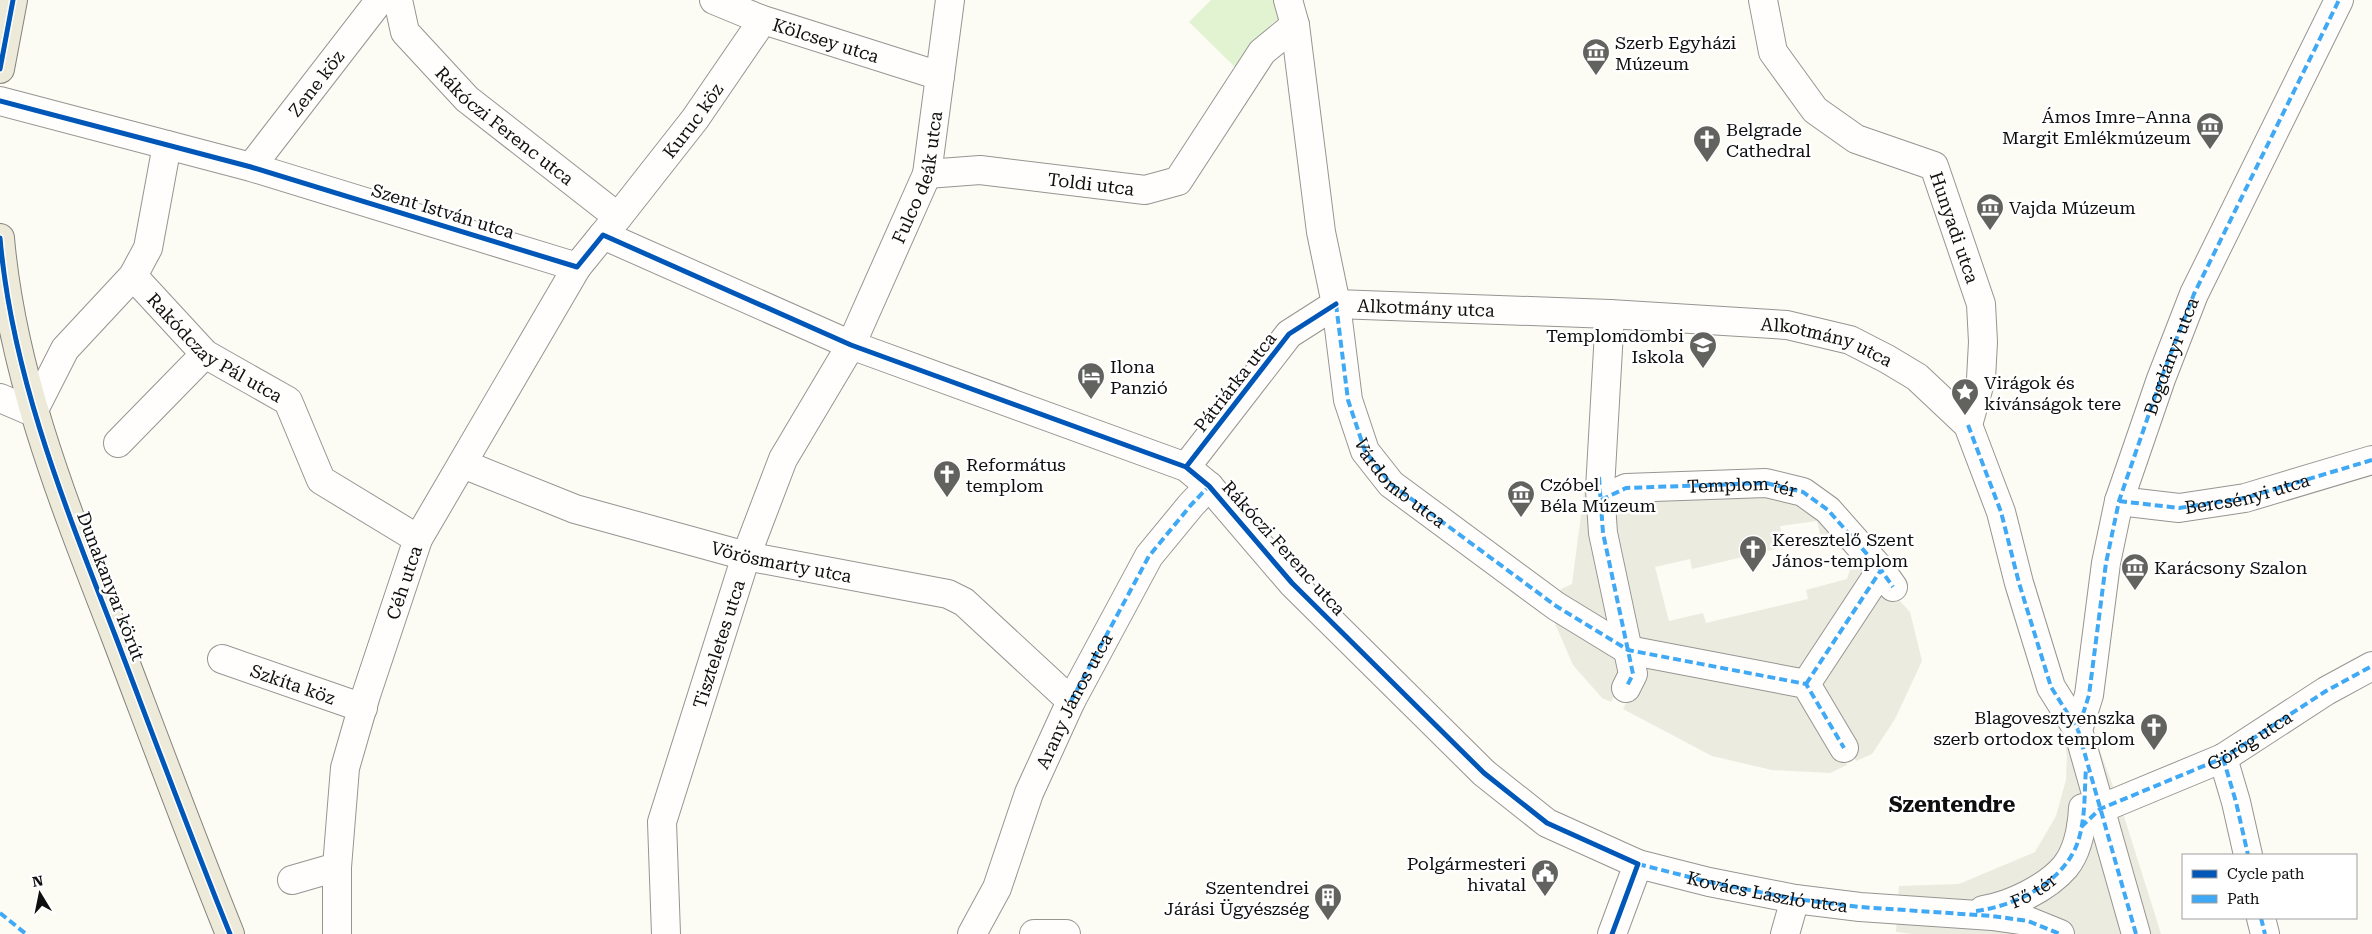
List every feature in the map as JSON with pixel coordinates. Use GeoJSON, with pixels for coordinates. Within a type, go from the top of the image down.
{"type":"FeatureCollection","features":[{"type":"Feature","properties":{"kind":"main road"},"geometry":{"type":"LineString","coordinates":[[0,69],[13,0]]}},
{"type":"Feature","properties":{"kind":"main road","name":"Dunakanyar körút"},"geometry":{"type":"LineString","coordinates":[[0,238],[15,338],[34,412],[89,569],[230,934]]}},
{"type":"Feature","properties":{"kind":"street","name":"Zene köz"},"geometry":{"type":"LineString","coordinates":[[251,167],[380,0]]}},
{"type":"Feature","properties":{"kind":"street","name":"Rákóczi Ferenc utca"},"geometry":{"type":"LineString","coordinates":[[398,0],[406,32],[467,99],[611,226]]}},
{"type":"Feature","properties":{"kind":"street","name":"Kölcsey utca"},"geometry":{"type":"LineString","coordinates":[[714,0],[760,18],[940,76]]}},
{"type":"Feature","properties":{"kind":"street","name":"Fulco deák utca"},"geometry":{"type":"LineString","coordinates":[[851,345],[927,174],[950,0]]}},
{"type":"Feature","properties":{"kind":"street","name":"Hunyadi utca"},"geometry":{"type":"LineString","coordinates":[[1763,0],[1773,52],[1815,110],[1856,139],[1934,166],[1981,304],[1983,342],[1981,379],[1968,425]]}},
{"type":"Feature","properties":{"kind":"street","name":"Bogdányi utca"},"geometry":{"type":"LineString","coordinates":[[2082,744],[2106,562],[2119,501],[2161,379],[2194,294],[2339,0]]}},
{"type":"Feature","properties":{"kind":"street"},"geometry":{"type":"LineString","coordinates":[[1292,13],[1321,232],[1336,304]]}},
{"type":"Feature","properties":{"kind":"street","name":"Toldi utca"},"geometry":{"type":"LineString","coordinates":[[927,174],[980,170],[1145,190],[1178,181],[1262,52],[1292,13]]}},
{"type":"Feature","properties":{"kind":"street","name":"Kuruc köz"},"geometry":{"type":"LineString","coordinates":[[611,226],[695,119],[756,30],[760,18]]}},
{"type":"Feature","properties":{"kind":"street","name":"Szent István utca"},"geometry":{"type":"LineString","coordinates":[[0,101],[251,167],[577,267]]}},
{"type":"Feature","properties":{"kind":"street","name":"Rakódczay Pál utca"},"geometry":{"type":"LineString","coordinates":[[34,412],[65,349],[133,276],[148,248],[167,145]]}},
{"type":"Feature","properties":{"kind":"street"},"geometry":{"type":"LineString","coordinates":[[577,267],[611,226],[851,345]]}},
{"type":"Feature","properties":{"kind":"street","name":"Céh utca"},"geometry":{"type":"LineString","coordinates":[[337,934],[337,867],[345,768],[362,708],[418,539],[577,267]]}},
{"type":"Feature","properties":{"kind":"street","name":"Rakódczay Pál utca"},"geometry":{"type":"LineString","coordinates":[[133,276],[205,354],[288,401],[321,480],[418,539]]}},
{"type":"Feature","properties":{"kind":"street","name":"Alkotmány utca"},"geometry":{"type":"LineString","coordinates":[[1336,304],[1610,314],[1786,324],[1850,340],[1917,378],[1968,425],[2000,512],[2019,583],[2051,687],[2082,744]]}},
{"type":"Feature","properties":{"kind":"street","name":"Pátriárka utca"},"geometry":{"type":"LineString","coordinates":[[1186,467],[1289,334],[1336,304]]}},
{"type":"Feature","properties":{"kind":"street","name":"Várdomb utca"},"geometry":{"type":"LineString","coordinates":[[1336,304],[1348,400],[1365,452],[1392,484],[1556,606],[1628,650]]}},
{"type":"Feature","properties":{"kind":"street"},"geometry":{"type":"LineString","coordinates":[[1610,314],[1600,488],[1603,533],[1633,674],[1626,688]]}},
{"type":"Feature","properties":{"kind":"street","name":"Rákóczi Ferenc utca"},"geometry":{"type":"LineString","coordinates":[[851,345],[1186,467],[1209,486],[1292,583],[1484,772],[1547,823],[1638,864]]}},
{"type":"Feature","properties":{"kind":"street","name":"Tiszteletes utca"},"geometry":{"type":"LineString","coordinates":[[666,934],[662,822],[746,556],[783,459],[851,345]]}},
{"type":"Feature","properties":{"kind":"street"},"geometry":{"type":"LineString","coordinates":[[118,443],[205,354]]}},
{"type":"Feature","properties":{"kind":"street"},"geometry":{"type":"LineString","coordinates":[[0,398],[34,412]]}},
{"type":"Feature","properties":{"kind":"street","name":"Bercsényi utca"},"geometry":{"type":"LineString","coordinates":[[2119,501],[2179,508],[2246,498],[2372,460]]}},
{"type":"Feature","properties":{"kind":"street","name":"Vörösmarty utca"},"geometry":{"type":"LineString","coordinates":[[463,464],[575,509],[746,556],[948,594],[964,602],[1071,701]]}},
{"type":"Feature","properties":{"kind":"street","name":"Templom tér"},"geometry":{"type":"LineString","coordinates":[[1600,488],[1766,483],[1803,492],[1828,510],[1888,578],[1806,684]]}},
{"type":"Feature","properties":{"kind":"street","name":"Arany János utca"},"geometry":{"type":"LineString","coordinates":[[972,934],[997,888],[1029,793],[1071,701],[1149,556],[1209,486]]}},
{"type":"Feature","properties":{"kind":"street"},"geometry":{"type":"LineString","coordinates":[[1628,650],[1806,684],[1844,748]]}},
{"type":"Feature","properties":{"kind":"street","name":"Szkíta köz"},"geometry":{"type":"LineString","coordinates":[[222,659],[362,708]]}},
{"type":"Feature","properties":{"kind":"street","name":"Görög utca"},"geometry":{"type":"LineString","coordinates":[[2100,812],[2223,758],[2326,691],[2372,666]]}},
{"type":"Feature","properties":{"kind":"street","name":"Fő tér"},"geometry":{"type":"LineString","coordinates":[[2082,744],[2136,934]]}},
{"type":"Feature","properties":{"kind":"street"},"geometry":{"type":"LineString","coordinates":[[2223,758],[2236,802],[2248,854]]}},
{"type":"Feature","properties":{"kind":"street","name":"Fő tér"},"geometry":{"type":"LineString","coordinates":[[1954,914],[1986,909],[2017,900],[2042,885],[2064,867],[2100,812]]}},
{"type":"Feature","properties":{"kind":"street"},"geometry":{"type":"LineString","coordinates":[[1612,934],[1638,864]]}},
{"type":"Feature","properties":{"kind":"street","name":"Kovács László utca"},"geometry":{"type":"LineString","coordinates":[[1638,864],[1709,882],[1796,899],[1860,907],[1897,909]]}},
{"type":"Feature","properties":{"kind":"street"},"geometry":{"type":"LineString","coordinates":[[292,880],[337,867]]}},
{"type":"Feature","properties":{"kind":"street"},"geometry":{"type":"LineString","coordinates":[[1785,934],[1796,899]]}},
{"type":"Feature","properties":{"kind":"street","name":"Fő tér"},"geometry":{"type":"LineString","coordinates":[[1897,909],[2028,921],[2060,934]]}},
{"type":"Feature","properties":{"kind":"street"},"geometry":{"type":"LineString","coordinates":[[2261,919],[2265,934]]}},
{"type":"Feature","properties":{"kind":"street"},"geometry":{"type":"LineString","coordinates":[[1034,934],[1066,934]]}},
{"type":"Feature","properties":{"kind":"green space"},"geometry":{"type":"Polygon","coordinates":[[[1211,0],[1279,0],[1283,16],[1272,23],[1237,69],[1189,22],[1211,0]]]}},
{"type":"Feature","properties":{"kind":"shaded area"},"geometry":{"type":"Polygon","coordinates":[[[1769,472],[1806,481],[1890,590],[1910,612],[1922,661],[1895,719],[1872,754],[1856,761],[1850,746],[1839,751],[1847,765],[1830,773],[1772,770],[1712,756],[1623,709],[1632,691],[1620,685],[1611,702],[1602,698],[1573,665],[1553,619],[1561,589],[1572,584],[1586,477],[1769,472]],[[1817,521],[1780,526],[1784,547],[1692,569],[1690,559],[1655,567],[1669,621],[1703,613],[1706,623],[1808,599],[1806,590],[1847,579],[1852,563],[1849,549],[1834,540],[1822,543],[1817,521]]]}},
{"type":"Feature","properties":{"kind":"shaded area"},"geometry":{"type":"Polygon","coordinates":[[[2064,735],[2098,746],[2123,813],[2161,934],[1913,934],[1896,932],[1899,886],[1959,884],[2035,852],[2056,816],[2066,780],[2067,756],[2064,735]]]}},
{"type":"Feature","properties":{"kind":"marked path"},"geometry":{"type":"LineString","coordinates":[[2136,934],[2078,730],[2089,695],[2106,563],[2119,501],[2161,379],[2194,294],[2339,0]]}},
{"type":"Feature","properties":{"kind":"marked path"},"geometry":{"type":"LineString","coordinates":[[1336,304],[1348,400],[1365,451],[1391,484],[1556,606],[1628,650],[1806,684],[1844,748]]}},
{"type":"Feature","properties":{"kind":"marked path"},"geometry":{"type":"LineString","coordinates":[[1968,425],[2001,512],[2019,583],[2051,687],[2078,730]]}},
{"type":"Feature","properties":{"kind":"marked path"},"geometry":{"type":"LineString","coordinates":[[2119,501],[2179,508],[2245,498],[2372,460]]}},
{"type":"Feature","properties":{"kind":"marked path"},"geometry":{"type":"LineString","coordinates":[[1599,477],[1603,533],[1633,674],[1626,688]]}},
{"type":"Feature","properties":{"kind":"marked path"},"geometry":{"type":"LineString","coordinates":[[1601,500],[1626,488],[1766,483],[1803,492],[1828,510],[1881,570]]}},
{"type":"Feature","properties":{"kind":"marked path"},"geometry":{"type":"LineString","coordinates":[[1071,701],[1149,556],[1209,486]]}},
{"type":"Feature","properties":{"kind":"marked path"},"geometry":{"type":"LineString","coordinates":[[1806,684],[1881,570],[1893,587]]}},
{"type":"Feature","properties":{"kind":"marked path"},"geometry":{"type":"LineString","coordinates":[[2081,827],[2100,809],[2223,758],[2326,691],[2372,666]]}},
{"type":"Feature","properties":{"kind":"marked path"},"geometry":{"type":"LineString","coordinates":[[2223,758],[2236,802],[2248,854]]}},
{"type":"Feature","properties":{"kind":"marked path"},"geometry":{"type":"LineString","coordinates":[[1976,911],[2020,899],[2046,883],[2067,862],[2079,840],[2084,810],[2086,769]]}},
{"type":"Feature","properties":{"kind":"marked path"},"geometry":{"type":"LineString","coordinates":[[1638,864],[1709,882],[1795,899],[1860,907],[1992,916],[2028,921],[2060,934]]}},
{"type":"Feature","properties":{"kind":"marked path"},"geometry":{"type":"LineString","coordinates":[[0,913],[26,934]]}},
{"type":"Feature","properties":{"kind":"marked path"},"geometry":{"type":"LineString","coordinates":[[2261,919],[2265,934]]}},
{"type":"Feature","properties":{"kind":"cycle path"},"geometry":{"type":"LineString","coordinates":[[0,69],[13,0]]}},
{"type":"Feature","properties":{"kind":"cycle path"},"geometry":{"type":"LineString","coordinates":[[0,101],[251,167],[577,267],[603,235],[851,345],[1186,467],[1209,486],[1292,583],[1484,773],[1547,823],[1638,864],[1612,934]]}},
{"type":"Feature","properties":{"kind":"cycle path"},"geometry":{"type":"LineString","coordinates":[[0,238],[6,289],[16,340],[43,440],[78,538],[230,934]]}},
{"type":"Feature","properties":{"kind":"cycle path"},"geometry":{"type":"LineString","coordinates":[[1186,467],[1289,334],[1336,304]]}},
{"type":"Feature","properties":{"kind":"place","name":"Szerb Egyházi Múzeum"},"geometry":{"type":"Point","coordinates":[1596,76]}},
{"type":"Feature","properties":{"kind":"place","name":"Ámos Imre–Anna Margit Emlékmúzeum"},"geometry":{"type":"Point","coordinates":[2210,150]}},
{"type":"Feature","properties":{"kind":"place","name":"Belgrade Cathedral"},"geometry":{"type":"Point","coordinates":[1707,163]}},
{"type":"Feature","properties":{"kind":"place","name":"Vajda Múzeum"},"geometry":{"type":"Point","coordinates":[1990,231]}},
{"type":"Feature","properties":{"kind":"place","name":"Templomdombi Iskola"},"geometry":{"type":"Point","coordinates":[1703,369]}},
{"type":"Feature","properties":{"kind":"place","name":"Ilona Panzió"},"geometry":{"type":"Point","coordinates":[1091,400]}},
{"type":"Feature","properties":{"kind":"place","name":"Virágok és kívánságok tere"},"geometry":{"type":"Point","coordinates":[1965,416]}},
{"type":"Feature","properties":{"kind":"place","name":"Református templom"},"geometry":{"type":"Point","coordinates":[947,498]}},
{"type":"Feature","properties":{"kind":"place","name":"Czóbel Béla Múzeum"},"geometry":{"type":"Point","coordinates":[1521,518]}},
{"type":"Feature","properties":{"kind":"place","name":"Keresztelő Szent János-templom"},"geometry":{"type":"Point","coordinates":[1753,573]}},
{"type":"Feature","properties":{"kind":"place","name":"Karácsony Szalon"},"geometry":{"type":"Point","coordinates":[2135,591]}},
{"type":"Feature","properties":{"kind":"place","name":"Blagovesztyenszka szerb ortodox templom"},"geometry":{"type":"Point","coordinates":[2154,751]}},
{"type":"Feature","properties":{"kind":"place","name":"Polgármesteri hivatal"},"geometry":{"type":"Point","coordinates":[1545,897]}},
{"type":"Feature","properties":{"kind":"place","name":"Szentendrei Járási Ügyészség"},"geometry":{"type":"Point","coordinates":[1328,921]}},
{"type":"Feature","properties":{"kind":"district","name":"Szentendre"},"geometry":{"type":"Point","coordinates":[1952,804]}}]}
